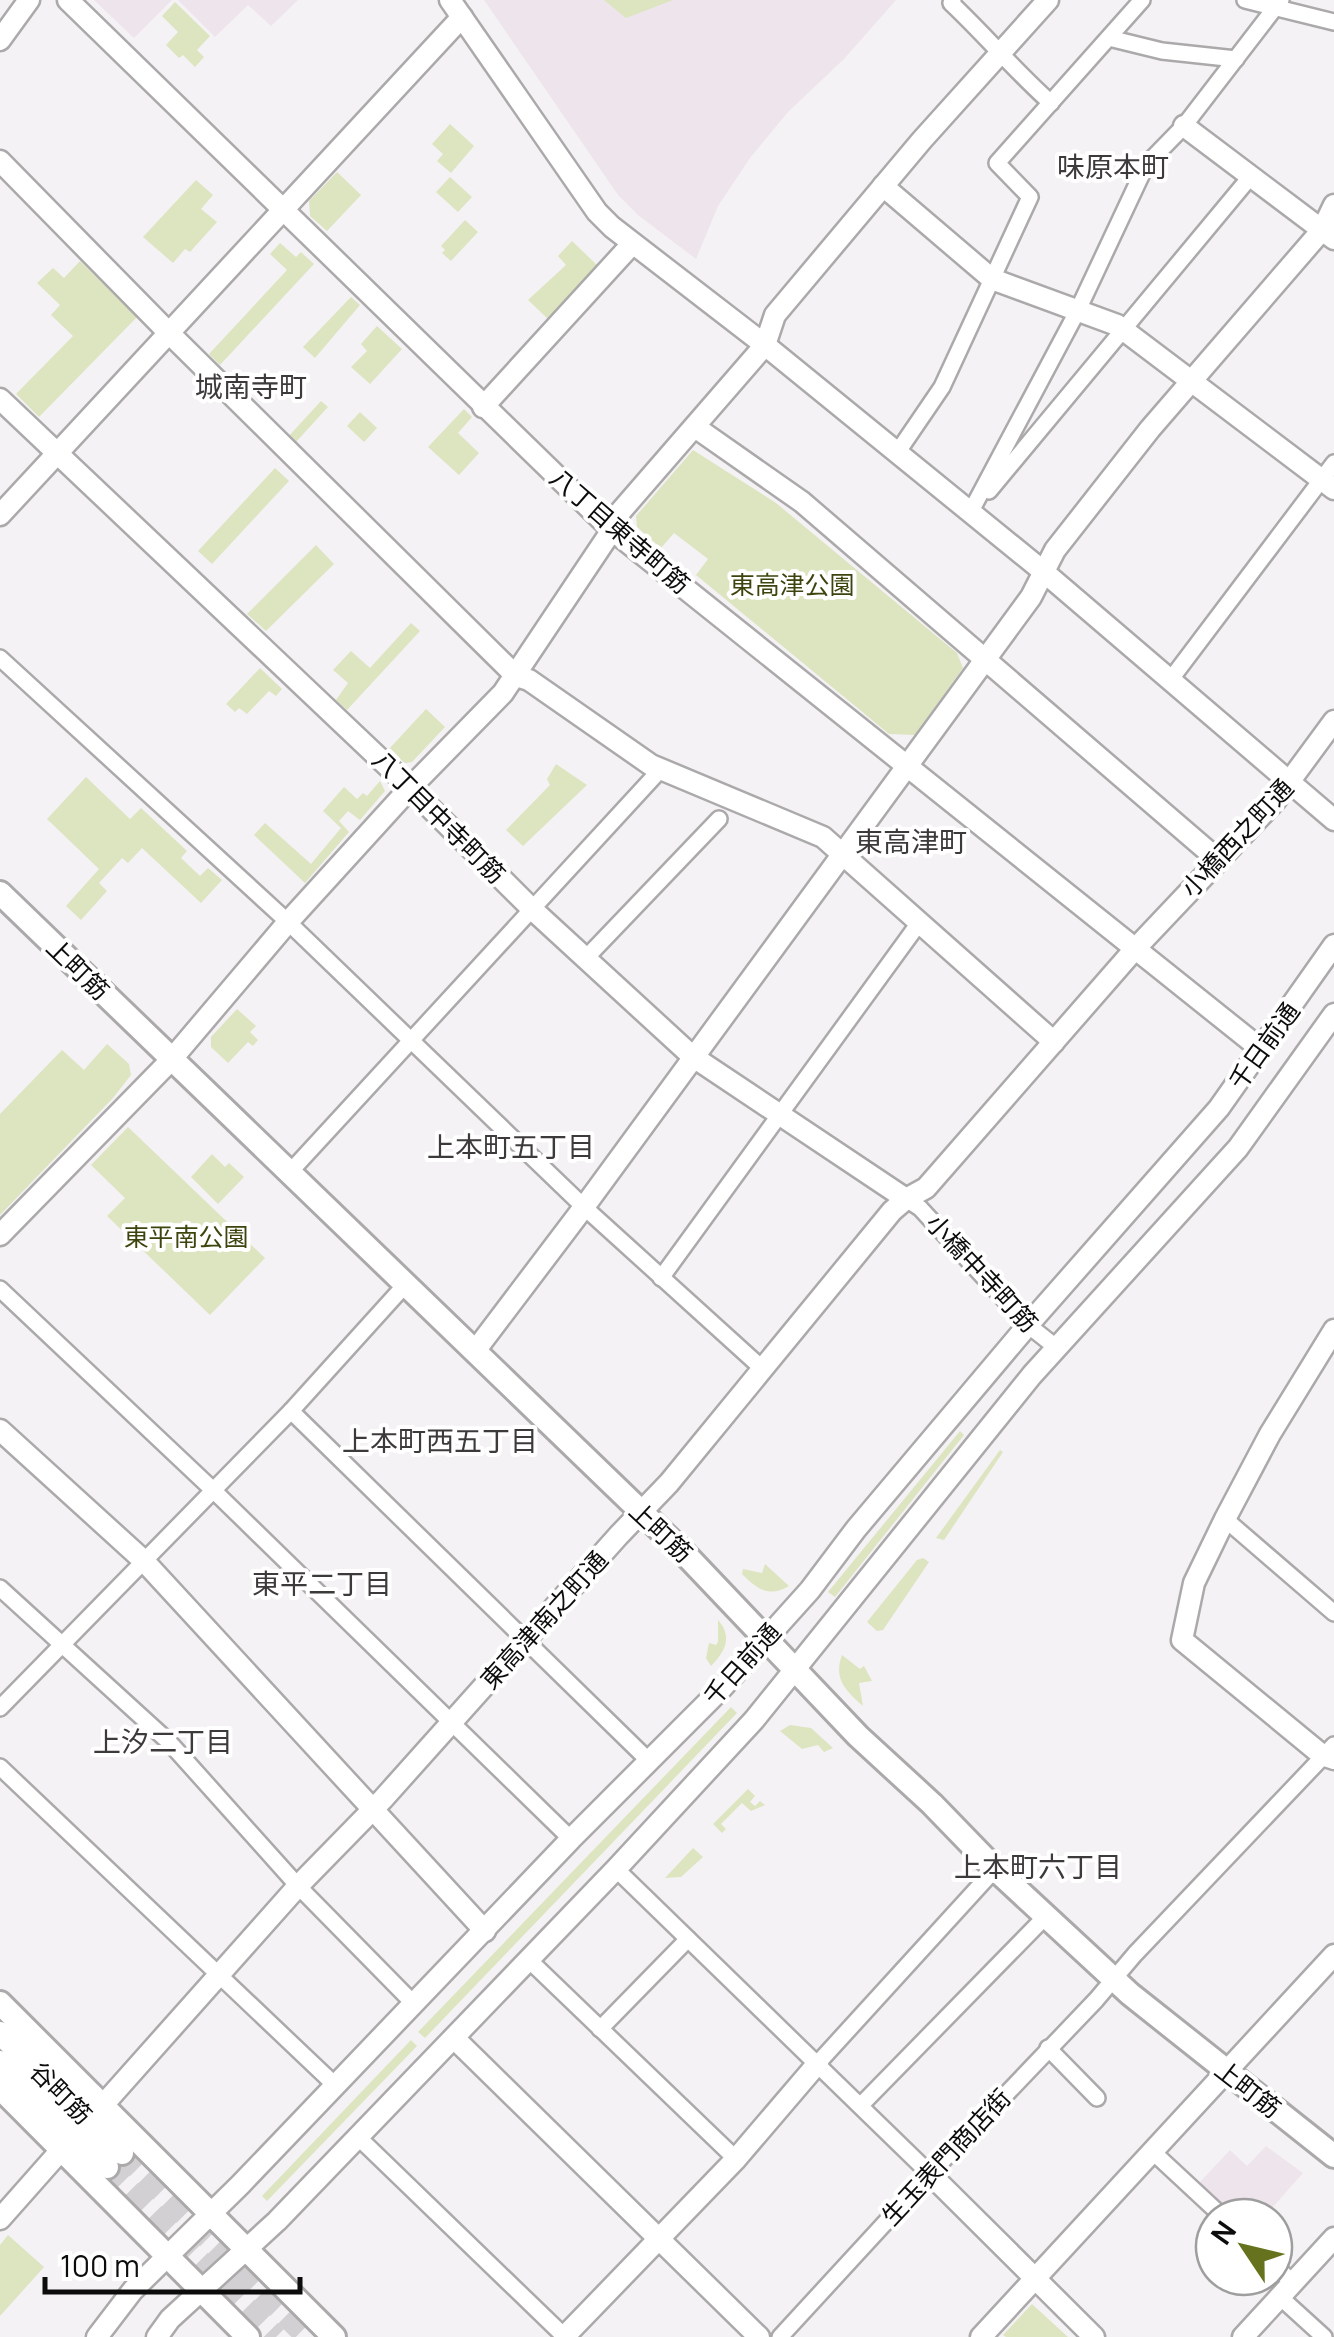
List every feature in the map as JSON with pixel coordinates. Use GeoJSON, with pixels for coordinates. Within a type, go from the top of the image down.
{"type":"FeatureCollection","features":[{"type":"Feature","properties":{"kind":"main road","name":"上町筋"},"geometry":{"type":"LineString","coordinates":[[0,893],[686,1554],[995,1869],[1168,2026],[1334,2156]]}},
{"type":"Feature","properties":{"kind":"main road"},"geometry":{"type":"LineString","coordinates":[[0,2003],[334,2337]]}},
{"type":"Feature","properties":{"kind":"main road","name":"谷町筋"},"geometry":{"type":"LineString","coordinates":[[0,2033],[114,2160],[0,2062]]}},
{"type":"Feature","properties":{"kind":"main road"},"geometry":{"type":"LineString","coordinates":[[0,2088],[248,2337]]}},
{"type":"Feature","properties":{"kind":"street"},"geometry":{"type":"LineString","coordinates":[[0,40],[29,0]]}},
{"type":"Feature","properties":{"kind":"street","name":"八丁目東寺町筋"},"geometry":{"type":"LineString","coordinates":[[68,0],[612,530],[1262,1050]]}},
{"type":"Feature","properties":{"kind":"street"},"geometry":{"type":"LineString","coordinates":[[954,0],[951,3],[1001,50],[1006,62],[1051,103]]}},
{"type":"Feature","properties":{"kind":"street"},"geometry":{"type":"LineString","coordinates":[[0,1235],[172,1060],[288,922],[516,676],[621,511],[765,345],[776,315],[883,186],[1048,0]]}},
{"type":"Feature","properties":{"kind":"street"},"geometry":{"type":"LineString","coordinates":[[897,452],[942,386],[1030,197],[997,164],[1142,0]]}},
{"type":"Feature","properties":{"kind":"street"},"geometry":{"type":"LineString","coordinates":[[1245,0],[1279,4],[1334,22]]}},
{"type":"Feature","properties":{"kind":"street"},"geometry":{"type":"LineString","coordinates":[[970,512],[1077,312],[1146,166],[1184,126],[1279,4]]}},
{"type":"Feature","properties":{"kind":"street"},"geometry":{"type":"LineString","coordinates":[[0,515],[282,208],[456,9],[597,212],[1044,572],[1334,820]]}},
{"type":"Feature","properties":{"kind":"street"},"geometry":{"type":"LineString","coordinates":[[1109,38],[1162,51],[1236,58]]}},
{"type":"Feature","properties":{"kind":"street"},"geometry":{"type":"LineString","coordinates":[[1184,126],[1328,235]]}},
{"type":"Feature","properties":{"kind":"street"},"geometry":{"type":"LineString","coordinates":[[0,161],[516,676],[529,680],[727,810],[823,837],[1054,1042]]}},
{"type":"Feature","properties":{"kind":"street"},"geometry":{"type":"LineString","coordinates":[[970,512],[1251,176]]}},
{"type":"Feature","properties":{"kind":"street"},"geometry":{"type":"LineString","coordinates":[[883,186],[992,279],[1122,328],[1191,382],[1330,477],[1172,679]]}},
{"type":"Feature","properties":{"kind":"street"},"geometry":{"type":"LineString","coordinates":[[475,1351],[986,660],[1031,597],[1055,550],[1191,382],[1328,235],[1334,205]]}},
{"type":"Feature","properties":{"kind":"street"},"geometry":{"type":"LineString","coordinates":[[483,408],[632,244]]}},
{"type":"Feature","properties":{"kind":"street","name":"八丁目中寺町筋"},"geometry":{"type":"LineString","coordinates":[[0,399],[533,910],[692,1056],[906,1198]]}},
{"type":"Feature","properties":{"kind":"street"},"geometry":{"type":"LineString","coordinates":[[696,427],[802,502],[1217,859]]}},
{"type":"Feature","properties":{"kind":"street"},"geometry":{"type":"LineString","coordinates":[[0,658],[288,922],[584,1207],[764,1370]]}},
{"type":"Feature","properties":{"kind":"street","name":"小橋西之町通"},"geometry":{"type":"LineString","coordinates":[[1134,950],[1290,785],[1334,721]]}},
{"type":"Feature","properties":{"kind":"street"},"geometry":{"type":"LineString","coordinates":[[290,1172],[662,769]]}},
{"type":"Feature","properties":{"kind":"street"},"geometry":{"type":"LineString","coordinates":[[585,959],[727,810]]}},
{"type":"Feature","properties":{"kind":"street"},"geometry":{"type":"LineString","coordinates":[[661,1278],[919,923]]}},
{"type":"Feature","properties":{"kind":"street","name":"千日前通"},"geometry":{"type":"LineString","coordinates":[[97,2337],[133,2290],[721,1689],[810,1590],[856,1529],[1028,1325],[1219,1108],[1334,945]]}},
{"type":"Feature","properties":{"kind":"street","name":"東高津南之町通"},"geometry":{"type":"LineString","coordinates":[[104,2104],[640,1513],[764,1370],[892,1211],[926,1188],[1134,950]]}},
{"type":"Feature","properties":{"kind":"street","name":"千日前通"},"geometry":{"type":"LineString","coordinates":[[156,2337],[454,2038],[754,1720],[1057,1348],[1238,1148],[1334,1014]]}},
{"type":"Feature","properties":{"kind":"street","name":"小橋中寺町筋"},"geometry":{"type":"LineString","coordinates":[[906,1198],[920,1208],[1028,1325],[1057,1348]]}},
{"type":"Feature","properties":{"kind":"street"},"geometry":{"type":"LineString","coordinates":[[0,1708],[291,1412],[405,1286]]}},
{"type":"Feature","properties":{"kind":"street"},"geometry":{"type":"LineString","coordinates":[[0,1289],[213,1490],[571,1839]]}},
{"type":"Feature","properties":{"kind":"street"},"geometry":{"type":"LineString","coordinates":[[1330,1753],[1182,1640],[1194,1584],[1225,1519],[1327,1355],[1334,1330]]}},
{"type":"Feature","properties":{"kind":"street"},"geometry":{"type":"LineString","coordinates":[[291,1412],[649,1761]]}},
{"type":"Feature","properties":{"kind":"street"},"geometry":{"type":"LineString","coordinates":[[0,1430],[143,1560],[485,1930]]}},
{"type":"Feature","properties":{"kind":"street"},"geometry":{"type":"LineString","coordinates":[[1225,1519],[1334,1613]]}},
{"type":"Feature","properties":{"kind":"street"},"geometry":{"type":"LineString","coordinates":[[0,1588],[169,1742],[298,1886],[415,2005]]}},
{"type":"Feature","properties":{"kind":"street","name":"生玉表門商店街"},"geometry":{"type":"LineString","coordinates":[[780,2337],[1048,2048],[1330,1753]]}},
{"type":"Feature","properties":{"kind":"street"},"geometry":{"type":"LineString","coordinates":[[0,1768],[336,2086]]}},
{"type":"Feature","properties":{"kind":"street"},"geometry":{"type":"LineString","coordinates":[[616,1869],[818,2062],[1094,2337]]}},
{"type":"Feature","properties":{"kind":"street"},"geometry":{"type":"LineString","coordinates":[[358,2136],[564,2337],[736,2159],[818,2062],[995,1869]]}},
{"type":"Feature","properties":{"kind":"street"},"geometry":{"type":"LineString","coordinates":[[861,2105],[1047,1914]]}},
{"type":"Feature","properties":{"kind":"street"},"geometry":{"type":"LineString","coordinates":[[600,2029],[688,1939]]}},
{"type":"Feature","properties":{"kind":"street"},"geometry":{"type":"LineString","coordinates":[[981,2337],[1334,1955]]}},
{"type":"Feature","properties":{"kind":"street"},"geometry":{"type":"LineString","coordinates":[[529,1960],[736,2159]]}},
{"type":"Feature","properties":{"kind":"street"},"geometry":{"type":"LineString","coordinates":[[454,2038],[759,2337]]}},
{"type":"Feature","properties":{"kind":"street"},"geometry":{"type":"LineString","coordinates":[[1048,2048],[1098,2098]]}},
{"type":"Feature","properties":{"kind":"street"},"geometry":{"type":"LineString","coordinates":[[0,2218],[62,2149]]}},
{"type":"Feature","properties":{"kind":"street"},"geometry":{"type":"LineString","coordinates":[[1153,2152],[1201,2197]]}},
{"type":"Feature","properties":{"kind":"street"},"geometry":{"type":"LineString","coordinates":[[1294,2282],[1334,2238]]}},
{"type":"Feature","properties":{"kind":"street"},"geometry":{"type":"LineString","coordinates":[[1242,2337],[1280,2297]]}},
{"type":"Feature","properties":{"kind":"street"},"geometry":{"type":"LineString","coordinates":[[1293,2297],[1324,2337]]}},
{"type":"Feature","properties":{"kind":"shaded area"},"geometry":{"type":"Polygon","coordinates":[[[94,0],[172,0],[134,38],[94,0]]]}},
{"type":"Feature","properties":{"kind":"shaded area"},"geometry":{"type":"Polygon","coordinates":[[[178,0],[298,0],[271,26],[248,5],[215,37],[178,0]]]}},
{"type":"Feature","properties":{"kind":"shaded area"},"geometry":{"type":"Polygon","coordinates":[[[484,0],[896,0],[844,59],[788,112],[750,158],[718,206],[696,259],[618,195],[484,0]]]}},
{"type":"Feature","properties":{"kind":"shaded area"},"geometry":{"type":"Polygon","coordinates":[[[1266,2146],[1303,2173],[1282,2197],[1212,2197],[1198,2184],[1230,2150],[1247,2166],[1266,2146]]]}},
{"type":"Feature","properties":{"kind":"green space"},"geometry":{"type":"Polygon","coordinates":[[[604,0],[673,0],[626,18],[604,0]]]}},
{"type":"Feature","properties":{"kind":"green space"},"geometry":{"type":"Polygon","coordinates":[[[175,2],[210,36],[197,50],[204,57],[195,67],[166,45],[178,32],[162,16],[175,2]]]}},
{"type":"Feature","properties":{"kind":"green space"},"geometry":{"type":"Polygon","coordinates":[[[450,124],[474,146],[451,173],[437,161],[443,154],[432,144],[450,124]]]}},
{"type":"Feature","properties":{"kind":"green space"},"geometry":{"type":"Polygon","coordinates":[[[337,172],[361,195],[327,231],[310,216],[309,201],[337,172]]]}},
{"type":"Feature","properties":{"kind":"green space"},"geometry":{"type":"Polygon","coordinates":[[[450,177],[472,197],[458,212],[436,192],[450,177]]]}},
{"type":"Feature","properties":{"kind":"green space"},"geometry":{"type":"Polygon","coordinates":[[[196,180],[213,195],[201,209],[217,222],[190,252],[185,249],[173,263],[143,237],[196,180]]]}},
{"type":"Feature","properties":{"kind":"green space"},"geometry":{"type":"Polygon","coordinates":[[[465,220],[478,232],[451,261],[442,253],[445,250],[441,246],[465,220]]]}},
{"type":"Feature","properties":{"kind":"green space"},"geometry":{"type":"Polygon","coordinates":[[[572,241],[599,267],[548,319],[528,300],[566,265],[558,256],[572,241]]]}},
{"type":"Feature","properties":{"kind":"green space"},"geometry":{"type":"Polygon","coordinates":[[[280,243],[296,257],[301,252],[314,264],[220,365],[209,354],[287,270],[270,254],[280,243]]]}},
{"type":"Feature","properties":{"kind":"green space"},"geometry":{"type":"Polygon","coordinates":[[[80,261],[137,317],[39,417],[16,394],[73,336],[51,315],[60,305],[37,283],[53,268],[64,278],[80,261]]]}},
{"type":"Feature","properties":{"kind":"green space"},"geometry":{"type":"Polygon","coordinates":[[[351,297],[360,305],[315,358],[303,347],[351,297]]]}},
{"type":"Feature","properties":{"kind":"green space"},"geometry":{"type":"Polygon","coordinates":[[[377,326],[402,349],[370,384],[351,367],[367,351],[361,344],[377,326]]]}},
{"type":"Feature","properties":{"kind":"green space"},"geometry":{"type":"Polygon","coordinates":[[[321,401],[328,407],[295,443],[288,437],[321,401]]]}},
{"type":"Feature","properties":{"kind":"green space"},"geometry":{"type":"Polygon","coordinates":[[[464,409],[472,417],[458,433],[479,453],[459,475],[428,447],[464,409]]]}},
{"type":"Feature","properties":{"kind":"green space"},"geometry":{"type":"Polygon","coordinates":[[[360,412],[377,428],[364,442],[347,426],[360,412]]]}},
{"type":"Feature","properties":{"kind":"green space","name":"東高津公園"},"geometry":{"type":"Polygon","coordinates":[[[693,450],[776,503],[957,653],[963,668],[915,735],[889,734],[696,575],[708,559],[674,533],[661,548],[637,527],[636,516],[693,450]]]}},
{"type":"Feature","properties":{"kind":"green space"},"geometry":{"type":"Polygon","coordinates":[[[275,468],[289,481],[212,564],[198,551],[275,468]]]}},
{"type":"Feature","properties":{"kind":"green space"},"geometry":{"type":"Polygon","coordinates":[[[316,545],[334,564],[266,631],[247,614],[316,545]]]}},
{"type":"Feature","properties":{"kind":"green space"},"geometry":{"type":"Polygon","coordinates":[[[411,623],[420,631],[347,710],[336,700],[348,683],[333,670],[351,651],[370,668],[411,623]]]}},
{"type":"Feature","properties":{"kind":"green space"},"geometry":{"type":"Polygon","coordinates":[[[260,668],[282,689],[276,696],[269,691],[247,714],[239,708],[235,712],[226,704],[260,668]]]}},
{"type":"Feature","properties":{"kind":"green space"},"geometry":{"type":"Polygon","coordinates":[[[426,709],[445,727],[412,762],[405,763],[389,749],[426,709]]]}},
{"type":"Feature","properties":{"kind":"green space"},"geometry":{"type":"Polygon","coordinates":[[[556,764],[587,785],[523,846],[506,830],[550,785],[547,779],[556,764]]]}},
{"type":"Feature","properties":{"kind":"green space"},"geometry":{"type":"Polygon","coordinates":[[[86,777],[130,819],[141,808],[187,851],[181,858],[200,876],[208,868],[222,880],[201,903],[142,848],[128,863],[122,858],[99,883],[107,891],[81,920],[66,906],[99,869],[47,819],[86,777]]]}},
{"type":"Feature","properties":{"kind":"green space"},"geometry":{"type":"Polygon","coordinates":[[[380,781],[385,791],[360,820],[348,811],[339,821],[349,832],[305,883],[254,835],[265,823],[311,864],[341,828],[323,811],[344,787],[357,799],[363,793],[367,796],[380,781]]]}},
{"type":"Feature","properties":{"kind":"green space"},"geometry":{"type":"Polygon","coordinates":[[[237,1009],[256,1026],[250,1032],[258,1040],[253,1046],[248,1042],[228,1063],[211,1047],[211,1037],[237,1009]]]}},
{"type":"Feature","properties":{"kind":"green space"},"geometry":{"type":"Polygon","coordinates":[[[107,1044],[129,1064],[131,1075],[0,1215],[0,1114],[62,1050],[84,1070],[107,1044]]]}},
{"type":"Feature","properties":{"kind":"green space","name":"東平南公園"},"geometry":{"type":"Polygon","coordinates":[[[128,1127],[265,1258],[210,1315],[107,1216],[125,1198],[91,1165],[128,1127]]]}},
{"type":"Feature","properties":{"kind":"green space"},"geometry":{"type":"Polygon","coordinates":[[[212,1154],[244,1177],[218,1204],[191,1177],[212,1154]]]}},
{"type":"Feature","properties":{"kind":"green space"},"geometry":{"type":"Polygon","coordinates":[[[960,1431],[964,1435],[835,1597],[828,1592],[960,1431]]]}},
{"type":"Feature","properties":{"kind":"green space"},"geometry":{"type":"Polygon","coordinates":[[[1000,1450],[1003,1452],[944,1540],[936,1538],[1000,1450]]]}},
{"type":"Feature","properties":{"kind":"green space"},"geometry":{"type":"Polygon","coordinates":[[[917,1560],[929,1562],[883,1630],[877,1631],[867,1622],[917,1560]]]}},
{"type":"Feature","properties":{"kind":"green space"},"geometry":{"type":"Polygon","coordinates":[[[765,1564],[789,1586],[764,1590],[742,1574],[743,1569],[762,1573],[765,1564]]]}},
{"type":"Feature","properties":{"kind":"green space"},"geometry":{"type":"Polygon","coordinates":[[[718,1620],[726,1638],[711,1666],[706,1658],[709,1643],[718,1642],[718,1620]]]}},
{"type":"Feature","properties":{"kind":"green space"},"geometry":{"type":"Polygon","coordinates":[[[842,1655],[860,1669],[864,1666],[872,1681],[859,1683],[863,1706],[840,1678],[842,1655]]]}},
{"type":"Feature","properties":{"kind":"green space"},"geometry":{"type":"Polygon","coordinates":[[[731,1707],[737,1713],[425,2038],[418,2032],[731,1707]]]}},
{"type":"Feature","properties":{"kind":"green space"},"geometry":{"type":"Polygon","coordinates":[[[790,1725],[811,1728],[833,1748],[824,1752],[818,1745],[802,1749],[780,1731],[790,1725]]]}},
{"type":"Feature","properties":{"kind":"green space"},"geometry":{"type":"Polygon","coordinates":[[[748,1789],[755,1796],[750,1802],[765,1805],[751,1811],[742,1803],[721,1824],[726,1829],[722,1833],[713,1824],[748,1789]]]}},
{"type":"Feature","properties":{"kind":"green space"},"geometry":{"type":"Polygon","coordinates":[[[693,1848],[703,1857],[681,1877],[665,1878],[693,1848]]]}},
{"type":"Feature","properties":{"kind":"green space"},"geometry":{"type":"Polygon","coordinates":[[[411,2040],[417,2046],[267,2201],[262,2196],[411,2040]]]}},
{"type":"Feature","properties":{"kind":"green space"},"geometry":{"type":"Polygon","coordinates":[[[8,2235],[44,2267],[0,2316],[0,2245],[8,2235]]]}},
{"type":"Feature","properties":{"kind":"green space"},"geometry":{"type":"Polygon","coordinates":[[[1032,2304],[1068,2337],[1003,2335],[1032,2304]]]}},
{"type":"Feature","properties":{"kind":"tunnel"},"geometry":{"type":"LineString","coordinates":[[122,2153],[307,2337]]}},
{"type":"Feature","properties":{"kind":"tunnel"},"geometry":{"type":"LineString","coordinates":[[107,2167],[276,2337]]}},
{"type":"Feature","properties":{"kind":"district","name":"味原本町"},"geometry":{"type":"Point","coordinates":[1113,167]}},
{"type":"Feature","properties":{"kind":"district","name":"城南寺町"},"geometry":{"type":"Point","coordinates":[251,387]}},
{"type":"Feature","properties":{"kind":"district","name":"東高津町"},"geometry":{"type":"Point","coordinates":[911,842]}},
{"type":"Feature","properties":{"kind":"district","name":"上本町五丁目"},"geometry":{"type":"Point","coordinates":[511,1147]}},
{"type":"Feature","properties":{"kind":"district","name":"上本町西五丁目"},"geometry":{"type":"Point","coordinates":[440,1441]}},
{"type":"Feature","properties":{"kind":"district","name":"東平二丁目"},"geometry":{"type":"Point","coordinates":[322,1584]}},
{"type":"Feature","properties":{"kind":"district","name":"上汐二丁目"},"geometry":{"type":"Point","coordinates":[163,1742]}},
{"type":"Feature","properties":{"kind":"district","name":"上本町六丁目"},"geometry":{"type":"Point","coordinates":[1038,1867]}}]}
